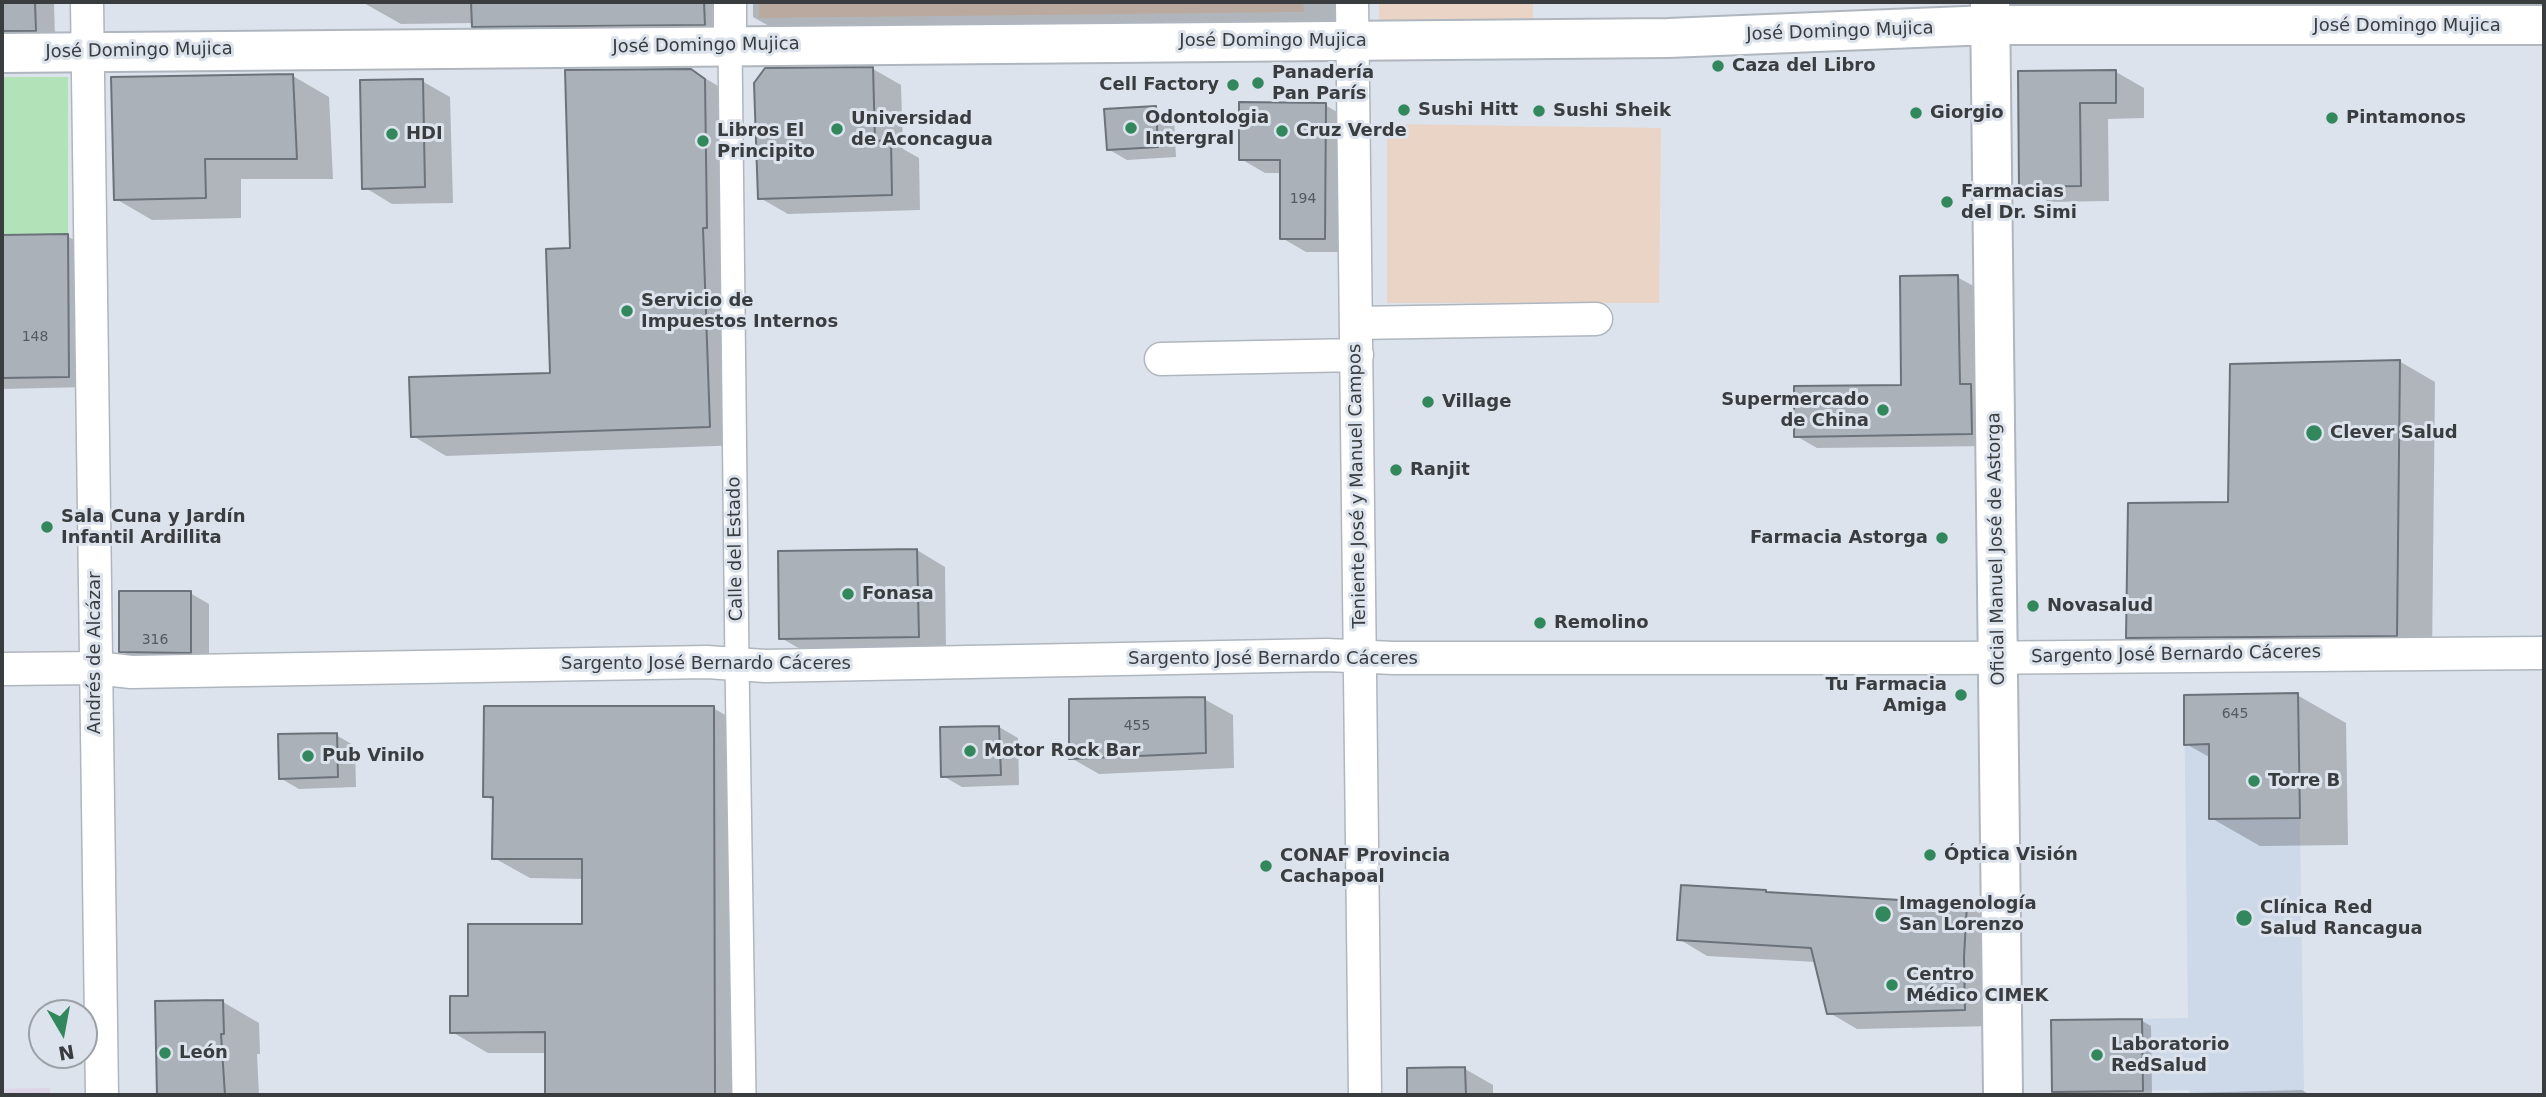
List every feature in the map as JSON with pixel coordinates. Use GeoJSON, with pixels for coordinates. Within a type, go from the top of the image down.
{"type":"FeatureCollection","features":[{"type":"Feature","properties":{"kind":"street","name":"Andrés de Alcázar"},"geometry":{"type":"LineString","coordinates":[[87,2],[102,1095]]}},
{"type":"Feature","properties":{"kind":"street","name":"Calle del Estado"},"geometry":{"type":"LineString","coordinates":[[730,2],[744,1095]]}},
{"type":"Feature","properties":{"kind":"street","name":"Teniente José y Manuel Campos"},"geometry":{"type":"LineString","coordinates":[[1352,2],[1365,1095]]}},
{"type":"Feature","properties":{"kind":"street","name":"José Domingo Mujica"},"geometry":{"type":"LineString","coordinates":[[2,52],[1668,38],[1990,13],[2544,25]]}},
{"type":"Feature","properties":{"kind":"street","name":"Oficial Manuel José de Astorga"},"geometry":{"type":"LineString","coordinates":[[1990,13],[2003,1095]]}},
{"type":"Feature","properties":{"kind":"street"},"geometry":{"type":"LineString","coordinates":[[1356,323],[1596,319]]}},
{"type":"Feature","properties":{"kind":"street"},"geometry":{"type":"LineString","coordinates":[[1161,359],[1357,355]]}},
{"type":"Feature","properties":{"kind":"street","name":"Sargento José Bernardo Cáceres"},"geometry":{"type":"LineString","coordinates":[[2,669],[97,668],[131,672],[1326,655],[1998,657],[2544,653]]}},
{"type":"Feature","properties":{"kind":"shaded area"},"geometry":{"type":"Polygon","coordinates":[[[759,2],[1303,2],[1304,12],[759,18],[759,2]]]}},
{"type":"Feature","properties":{"kind":"shaded area"},"geometry":{"type":"Polygon","coordinates":[[[1379,2],[1533,2],[1533,20],[1379,22],[1379,2]]]}},
{"type":"Feature","properties":{"kind":"shaded area"},"geometry":{"type":"Polygon","coordinates":[[[1387,124],[1661,128],[1659,303],[1387,303],[1387,124]]]}},
{"type":"Feature","properties":{"kind":"shaded area","name":"Clínica Red Salud Rancagua"},"geometry":{"type":"Polygon","coordinates":[[[2298,693],[2304,1095],[2189,1095],[2189,1090],[2052,1092],[2051,1020],[2188,1018],[2184,695],[2298,693]]]}},
{"type":"Feature","properties":{"kind":"shaded area"},"geometry":{"type":"Polygon","coordinates":[[[50,1088],[50,1095],[2,1095],[2,1089],[50,1088]]]}},
{"type":"Feature","properties":{"kind":"green space"},"geometry":{"type":"Polygon","coordinates":[[[2,77],[68,77],[68,234],[2,235],[2,77]]]}},
{"type":"Feature","properties":{"kind":"building"},"geometry":{"type":"Polygon","coordinates":[[[2,2],[35,2],[36,31],[2,31],[2,2]]]}},
{"type":"Feature","properties":{"kind":"building"},"geometry":{"type":"Polygon","coordinates":[[[471,2],[704,2],[705,25],[472,27],[471,2]]]}},
{"type":"Feature","properties":{"kind":"building"},"geometry":{"type":"Polygon","coordinates":[[[873,67],[875,141],[891,140],[892,195],[758,199],[754,83],[765,68],[873,67]]]}},
{"type":"Feature","properties":{"kind":"building","name":"Servicio de Impuestos Internos"},"geometry":{"type":"Polygon","coordinates":[[[691,69],[705,79],[707,228],[703,228],[710,427],[411,437],[409,377],[550,373],[546,249],[570,248],[565,70],[691,69]]]}},
{"type":"Feature","properties":{"kind":"building"},"geometry":{"type":"Polygon","coordinates":[[[2116,70],[2116,103],[2080,103],[2081,186],[2019,187],[2018,71],[2116,70]]]}},
{"type":"Feature","properties":{"kind":"building"},"geometry":{"type":"Polygon","coordinates":[[[293,74],[297,159],[205,159],[206,198],[114,200],[111,77],[293,74]]]}},
{"type":"Feature","properties":{"kind":"building","name":"HDI"},"geometry":{"type":"Polygon","coordinates":[[[423,79],[425,187],[362,189],[360,80],[423,79]]]}},
{"type":"Feature","properties":{"kind":"building"},"geometry":{"type":"Polygon","coordinates":[[[1239,102],[1326,103],[1325,239],[1280,239],[1280,160],[1239,160],[1239,102]]]}},
{"type":"Feature","properties":{"kind":"building","name":"Odontologia Intergral"},"geometry":{"type":"Polygon","coordinates":[[[1156,106],[1158,147],[1107,150],[1104,109],[1156,106]]]}},
{"type":"Feature","properties":{"kind":"building"},"geometry":{"type":"Polygon","coordinates":[[[68,234],[69,377],[2,378],[2,235],[68,234]]]}},
{"type":"Feature","properties":{"kind":"building"},"geometry":{"type":"Polygon","coordinates":[[[1958,275],[1960,384],[1971,384],[1972,434],[1794,437],[1794,386],[1901,385],[1900,276],[1958,275]]]}},
{"type":"Feature","properties":{"kind":"building","name":"Clever Salud"},"geometry":{"type":"Polygon","coordinates":[[[2400,360],[2397,636],[2126,638],[2128,503],[2228,502],[2230,364],[2400,360]]]}},
{"type":"Feature","properties":{"kind":"building","name":"Fonasa"},"geometry":{"type":"Polygon","coordinates":[[[917,549],[919,637],[779,639],[778,551],[917,549]]]}},
{"type":"Feature","properties":{"kind":"building"},"geometry":{"type":"Polygon","coordinates":[[[119,591],[191,591],[191,653],[119,652],[119,591]]]}},
{"type":"Feature","properties":{"kind":"building","name":"Torre B"},"geometry":{"type":"Polygon","coordinates":[[[2298,693],[2300,818],[2209,819],[2209,744],[2184,745],[2184,695],[2298,693]]]}},
{"type":"Feature","properties":{"kind":"building"},"geometry":{"type":"Polygon","coordinates":[[[1205,697],[1206,753],[1069,759],[1069,699],[1205,697]]]}},
{"type":"Feature","properties":{"kind":"building"},"geometry":{"type":"Polygon","coordinates":[[[484,706],[714,706],[715,1095],[545,1095],[545,1032],[450,1033],[450,996],[468,996],[468,924],[582,924],[582,859],[492,859],[493,797],[483,797],[484,706]]]}},
{"type":"Feature","properties":{"kind":"building","name":"Motor Rock Bar"},"geometry":{"type":"Polygon","coordinates":[[[999,726],[1001,775],[941,777],[940,727],[999,726]]]}},
{"type":"Feature","properties":{"kind":"building","name":"Pub Vinilo"},"geometry":{"type":"Polygon","coordinates":[[[337,733],[338,777],[279,779],[278,734],[337,733]]]}},
{"type":"Feature","properties":{"kind":"building"},"geometry":{"type":"Polygon","coordinates":[[[1681,885],[1967,904],[1965,1010],[1827,1014],[1811,948],[1677,940],[1681,885]]]}},
{"type":"Feature","properties":{"kind":"building","name":"León"},"geometry":{"type":"Polygon","coordinates":[[[223,1000],[224,1034],[221,1034],[225,1095],[157,1095],[155,1001],[223,1000]]]}},
{"type":"Feature","properties":{"kind":"building","name":"Laboratorio RedSalud"},"geometry":{"type":"Polygon","coordinates":[[[2142,1019],[2143,1091],[2052,1092],[2051,1020],[2142,1019]]]}},
{"type":"Feature","properties":{"kind":"building"},"geometry":{"type":"Polygon","coordinates":[[[1465,1067],[1466,1095],[1407,1095],[1407,1068],[1465,1067]]]}},
{"type":"Feature","properties":{"kind":"place","name":"Caza del Libro"},"geometry":{"type":"Point","coordinates":[1718,66]}},
{"type":"Feature","properties":{"kind":"place","name":"Panadería Pan París"},"geometry":{"type":"Point","coordinates":[1258,83]}},
{"type":"Feature","properties":{"kind":"place","name":"Cell Factory"},"geometry":{"type":"Point","coordinates":[1233,85]}},
{"type":"Feature","properties":{"kind":"place","name":"Sushi Hitt"},"geometry":{"type":"Point","coordinates":[1404,110]}},
{"type":"Feature","properties":{"kind":"place","name":"Sushi Sheik"},"geometry":{"type":"Point","coordinates":[1539,111]}},
{"type":"Feature","properties":{"kind":"place","name":"Giorgio"},"geometry":{"type":"Point","coordinates":[1916,113]}},
{"type":"Feature","properties":{"kind":"place","name":"Pintamonos"},"geometry":{"type":"Point","coordinates":[2332,118]}},
{"type":"Feature","properties":{"kind":"place","name":"Odontologia Intergral"},"geometry":{"type":"Point","coordinates":[1131,128]}},
{"type":"Feature","properties":{"kind":"place","name":"Universidad de Aconcagua"},"geometry":{"type":"Point","coordinates":[837,129]}},
{"type":"Feature","properties":{"kind":"place","name":"Cruz Verde"},"geometry":{"type":"Point","coordinates":[1282,131]}},
{"type":"Feature","properties":{"kind":"place","name":"HDI"},"geometry":{"type":"Point","coordinates":[392,134]}},
{"type":"Feature","properties":{"kind":"place","name":"Libros El Principito"},"geometry":{"type":"Point","coordinates":[703,141]}},
{"type":"Feature","properties":{"kind":"place","name":"Farmacias del Dr. Simi"},"geometry":{"type":"Point","coordinates":[1947,202]}},
{"type":"Feature","properties":{"kind":"place","name":"Servicio de Impuestos Internos"},"geometry":{"type":"Point","coordinates":[627,311]}},
{"type":"Feature","properties":{"kind":"place","name":"Village"},"geometry":{"type":"Point","coordinates":[1428,402]}},
{"type":"Feature","properties":{"kind":"place","name":"Supermercado de China"},"geometry":{"type":"Point","coordinates":[1883,410]}},
{"type":"Feature","properties":{"kind":"place","name":"Clever Salud"},"geometry":{"type":"Point","coordinates":[2314,433]}},
{"type":"Feature","properties":{"kind":"place","name":"Ranjit"},"geometry":{"type":"Point","coordinates":[1396,470]}},
{"type":"Feature","properties":{"kind":"place","name":"Sala Cuna y Jardín Infantil Ardillita"},"geometry":{"type":"Point","coordinates":[47,527]}},
{"type":"Feature","properties":{"kind":"place","name":"Farmacia Astorga"},"geometry":{"type":"Point","coordinates":[1942,538]}},
{"type":"Feature","properties":{"kind":"place","name":"Fonasa"},"geometry":{"type":"Point","coordinates":[848,594]}},
{"type":"Feature","properties":{"kind":"place","name":"Novasalud"},"geometry":{"type":"Point","coordinates":[2033,606]}},
{"type":"Feature","properties":{"kind":"place","name":"Remolino"},"geometry":{"type":"Point","coordinates":[1540,623]}},
{"type":"Feature","properties":{"kind":"place","name":"Tu Farmacia Amiga"},"geometry":{"type":"Point","coordinates":[1961,695]}},
{"type":"Feature","properties":{"kind":"place","name":"Motor Rock Bar"},"geometry":{"type":"Point","coordinates":[970,751]}},
{"type":"Feature","properties":{"kind":"place","name":"Pub Vinilo"},"geometry":{"type":"Point","coordinates":[308,756]}},
{"type":"Feature","properties":{"kind":"place","name":"Torre B"},"geometry":{"type":"Point","coordinates":[2254,781]}},
{"type":"Feature","properties":{"kind":"place","name":"Óptica Visión"},"geometry":{"type":"Point","coordinates":[1930,855]}},
{"type":"Feature","properties":{"kind":"place","name":"CONAF Provincia Cachapoal"},"geometry":{"type":"Point","coordinates":[1266,866]}},
{"type":"Feature","properties":{"kind":"place","name":"Imagenología San Lorenzo"},"geometry":{"type":"Point","coordinates":[1883,914]}},
{"type":"Feature","properties":{"kind":"place","name":"Clínica Red Salud Rancagua"},"geometry":{"type":"Point","coordinates":[2244,918]}},
{"type":"Feature","properties":{"kind":"place","name":"Centro Médico CIMEK"},"geometry":{"type":"Point","coordinates":[1892,985]}},
{"type":"Feature","properties":{"kind":"place","name":"León"},"geometry":{"type":"Point","coordinates":[165,1053]}},
{"type":"Feature","properties":{"kind":"place","name":"Laboratorio RedSalud"},"geometry":{"type":"Point","coordinates":[2097,1055]}}]}
